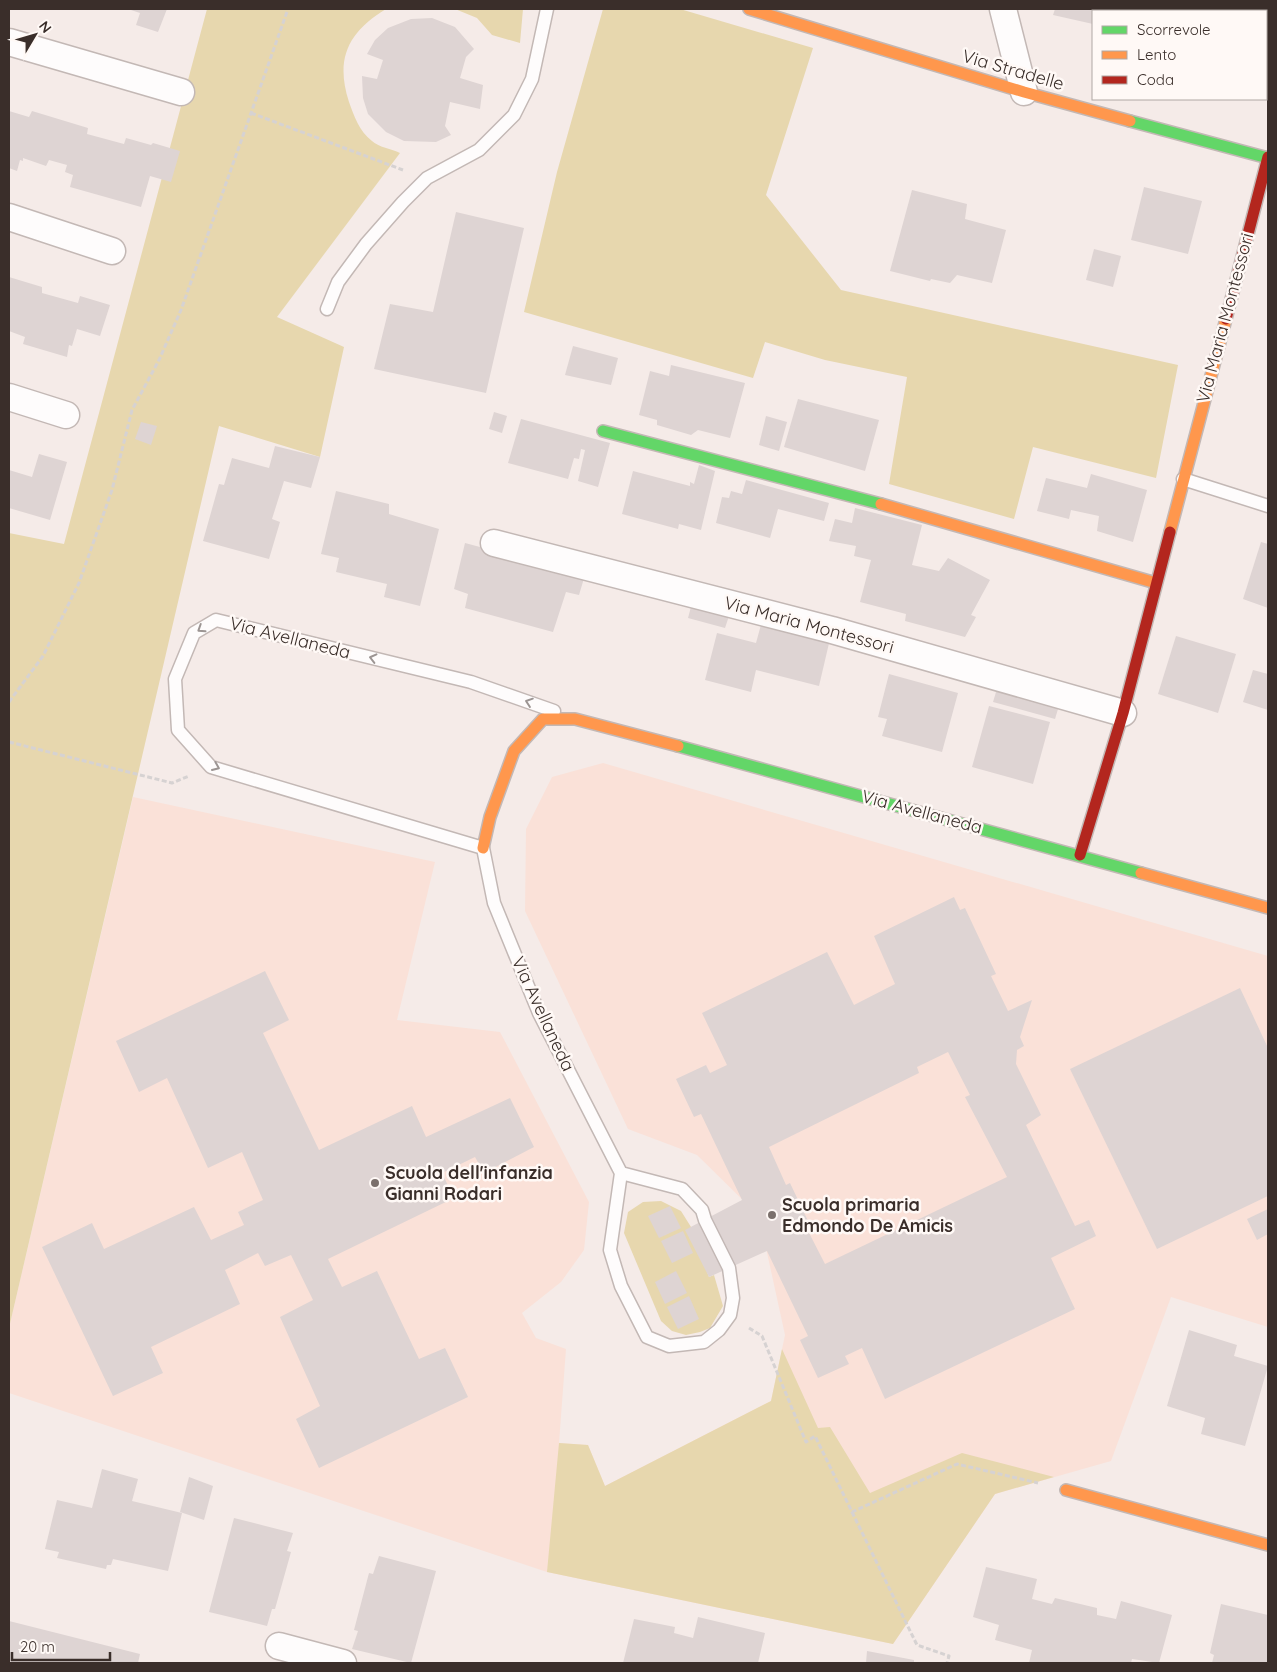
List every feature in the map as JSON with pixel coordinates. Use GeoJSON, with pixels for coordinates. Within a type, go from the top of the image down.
{"type":"FeatureCollection","features":[{"type":"Feature","properties":{"kind":"street","name":"Via Stradelle"},"geometry":{"type":"LineString","coordinates":[[749,9],[1024,92],[1268,158]]}},
{"type":"Feature","properties":{"kind":"street"},"geometry":{"type":"LineString","coordinates":[[1003,9],[1024,92]]}},
{"type":"Feature","properties":{"kind":"street"},"geometry":{"type":"LineString","coordinates":[[9,42],[180,92]]}},
{"type":"Feature","properties":{"kind":"street","name":"Via Maria Montessori"},"geometry":{"type":"LineString","coordinates":[[1080,855],[1123,713],[1268,158]]}},
{"type":"Feature","properties":{"kind":"street"},"geometry":{"type":"LineString","coordinates":[[9,217],[112,251]]}},
{"type":"Feature","properties":{"kind":"street"},"geometry":{"type":"LineString","coordinates":[[9,397],[66,415]]}},
{"type":"Feature","properties":{"kind":"street"},"geometry":{"type":"LineString","coordinates":[[603,431],[869,500],[1156,583]]}},
{"type":"Feature","properties":{"kind":"street","name":"Via Maria Montessori"},"geometry":{"type":"LineString","coordinates":[[494,543],[832,630],[1123,713]]}},
{"type":"Feature","properties":{"kind":"street","name":"Via Avellaneda"},"geometry":{"type":"LineString","coordinates":[[483,848],[490,817],[514,751],[543,719],[575,719],[1080,855],[1268,908]]}},
{"type":"Feature","properties":{"kind":"street"},"geometry":{"type":"LineString","coordinates":[[1066,1490],[1268,1545]]}},
{"type":"Feature","properties":{"kind":"street"},"geometry":{"type":"LineString","coordinates":[[279,1646],[343,1663]]}},
{"type":"Feature","properties":{"kind":"lane"},"geometry":{"type":"LineString","coordinates":[[327,309],[338,282],[366,244],[403,202],[427,178],[479,150],[514,115],[532,79],[547,9]]}},
{"type":"Feature","properties":{"kind":"lane"},"geometry":{"type":"LineString","coordinates":[[1183,479],[1268,506]]}},
{"type":"Feature","properties":{"kind":"lane","name":"Via Avellaneda"},"geometry":{"type":"LineString","coordinates":[[211,767],[178,730],[175,679],[194,633],[216,620],[471,682],[575,719]]}},
{"type":"Feature","properties":{"kind":"lane"},"geometry":{"type":"LineString","coordinates":[[211,767],[284,787],[483,848]]}},
{"type":"Feature","properties":{"kind":"lane","name":"Via Avellaneda"},"geometry":{"type":"LineString","coordinates":[[483,848],[494,903],[540,1013],[621,1173]]}},
{"type":"Feature","properties":{"kind":"lane"},"geometry":{"type":"LineString","coordinates":[[621,1173],[658,1181],[682,1190],[702,1210],[728,1268],[733,1298],[730,1315],[719,1330],[704,1342],[669,1346],[648,1337],[621,1286],[610,1250],[621,1173]]}},
{"type":"Feature","properties":{"kind":"path"},"geometry":{"type":"LineString","coordinates":[[9,702],[43,656],[79,583],[112,490],[132,410],[181,310],[288,9]]}},
{"type":"Feature","properties":{"kind":"path"},"geometry":{"type":"LineString","coordinates":[[251,113],[427,178]]}},
{"type":"Feature","properties":{"kind":"path"},"geometry":{"type":"LineString","coordinates":[[9,742],[172,783],[211,767]]}},
{"type":"Feature","properties":{"kind":"path"},"geometry":{"type":"LineString","coordinates":[[730,1315],[762,1336],[806,1442],[815,1436],[917,1645],[949,1656],[947,1663]]}},
{"type":"Feature","properties":{"kind":"path"},"geometry":{"type":"LineString","coordinates":[[852,1512],[958,1464],[1066,1490]]}},
{"type":"Feature","properties":{"kind":"shaded area"},"geometry":{"type":"Polygon","coordinates":[[[207,9],[386,9],[362,27],[348,48],[344,73],[345,87],[353,113],[367,137],[381,146],[400,153],[277,317],[344,347],[320,457],[219,426],[9,1328],[9,533],[64,544],[207,9]]]}},
{"type":"Feature","properties":{"kind":"shaded area"},"geometry":{"type":"Polygon","coordinates":[[[455,9],[523,9],[520,43],[492,35],[477,18],[455,9]]]}},
{"type":"Feature","properties":{"kind":"shaded area"},"geometry":{"type":"Polygon","coordinates":[[[603,9],[680,9],[813,48],[766,195],[841,290],[1178,365],[1156,478],[1033,447],[1014,519],[889,484],[907,377],[825,360],[765,342],[753,378],[524,312],[557,172],[603,9]]]}},
{"type":"Feature","properties":{"kind":"shaded area"},"geometry":{"type":"Polygon","coordinates":[[[603,763],[1268,956],[1268,1327],[1171,1297],[1111,1461],[995,1494],[893,1644],[547,1572],[9,1393],[9,1328],[133,797],[435,862],[397,1020],[500,1032],[589,1202],[584,1250],[561,1282],[522,1313],[536,1338],[566,1349],[559,1443],[588,1445],[605,1486],[771,1401],[785,1335],[759,1216],[697,1155],[628,1129],[525,911],[526,829],[552,777],[603,763]]]}},
{"type":"Feature","properties":{"kind":"shaded area"},"geometry":{"type":"Polygon","coordinates":[[[661,1201],[681,1211],[691,1227],[709,1277],[714,1275],[723,1306],[710,1328],[700,1332],[686,1335],[672,1331],[661,1321],[624,1233],[628,1212],[643,1202],[661,1201]]]}},
{"type":"Feature","properties":{"kind":"shaded area"},"geometry":{"type":"Polygon","coordinates":[[[782,1349],[818,1428],[830,1427],[870,1493],[962,1453],[1054,1477],[995,1494],[893,1644],[547,1572],[559,1443],[588,1445],[605,1486],[771,1401],[782,1349]]]}},
{"type":"Feature","properties":{"kind":"building"},"geometry":{"type":"Polygon","coordinates":[[[128,9],[167,9],[158,32],[136,25],[140,13],[128,9]]]}},
{"type":"Feature","properties":{"kind":"building"},"geometry":{"type":"Polygon","coordinates":[[[1055,9],[1268,9],[1267,76],[1267,10],[1092,10],[1092,24],[1053,15],[1055,9]]]}},
{"type":"Feature","properties":{"kind":"building"},"geometry":{"type":"Polygon","coordinates":[[[432,18],[455,27],[474,49],[466,57],[460,78],[483,85],[480,109],[450,102],[445,126],[451,135],[436,142],[404,141],[386,132],[368,114],[363,98],[362,76],[377,79],[383,60],[367,54],[375,40],[388,28],[411,19],[432,18]]]}},
{"type":"Feature","properties":{"kind":"building"},"geometry":{"type":"Polygon","coordinates":[[[9,111],[29,117],[32,111],[88,128],[87,134],[124,144],[126,138],[180,151],[171,182],[150,176],[141,207],[70,187],[73,175],[65,172],[67,165],[49,160],[46,166],[23,158],[23,161],[20,160],[17,171],[9,168],[9,111]]]}},
{"type":"Feature","properties":{"kind":"building"},"geometry":{"type":"Polygon","coordinates":[[[1144,187],[1202,201],[1188,254],[1131,240],[1144,187]]]}},
{"type":"Feature","properties":{"kind":"building"},"geometry":{"type":"Polygon","coordinates":[[[912,190],[967,204],[965,219],[1006,230],[992,283],[957,275],[950,283],[931,279],[930,281],[890,271],[912,190]]]}},
{"type":"Feature","properties":{"kind":"building"},"geometry":{"type":"Polygon","coordinates":[[[456,212],[524,228],[486,393],[374,369],[390,304],[433,312],[456,212]]]}},
{"type":"Feature","properties":{"kind":"building"},"geometry":{"type":"Polygon","coordinates":[[[1094,249],[1121,256],[1113,287],[1086,280],[1094,249]]]}},
{"type":"Feature","properties":{"kind":"building"},"geometry":{"type":"Polygon","coordinates":[[[9,277],[42,287],[42,293],[78,303],[80,296],[110,305],[100,336],[77,329],[72,346],[69,345],[67,357],[23,344],[25,337],[9,331],[9,277]]]}},
{"type":"Feature","properties":{"kind":"building"},"geometry":{"type":"Polygon","coordinates":[[[573,346],[618,358],[611,385],[565,375],[573,346]]]}},
{"type":"Feature","properties":{"kind":"building"},"geometry":{"type":"Polygon","coordinates":[[[671,365],[745,383],[730,438],[698,430],[691,435],[657,425],[657,420],[639,415],[650,371],[669,376],[671,365]]]}},
{"type":"Feature","properties":{"kind":"building"},"geometry":{"type":"Polygon","coordinates":[[[798,399],[879,420],[865,471],[784,447],[798,399]]]}},
{"type":"Feature","properties":{"kind":"building"},"geometry":{"type":"Polygon","coordinates":[[[494,412],[507,416],[502,433],[489,429],[494,412]]]}},
{"type":"Feature","properties":{"kind":"building"},"geometry":{"type":"Polygon","coordinates":[[[766,416],[787,422],[779,451],[759,445],[766,416]]]}},
{"type":"Feature","properties":{"kind":"building"},"geometry":{"type":"Polygon","coordinates":[[[521,419],[610,443],[598,487],[578,481],[585,450],[581,449],[579,459],[574,458],[568,479],[508,463],[521,419]]]}},
{"type":"Feature","properties":{"kind":"building"},"geometry":{"type":"Polygon","coordinates":[[[141,422],[157,426],[151,445],[135,439],[141,422]]]}},
{"type":"Feature","properties":{"kind":"building"},"geometry":{"type":"Polygon","coordinates":[[[275,446],[320,457],[311,488],[284,481],[272,519],[280,522],[269,559],[203,541],[219,484],[224,485],[232,458],[269,468],[275,446]]]}},
{"type":"Feature","properties":{"kind":"building"},"geometry":{"type":"Polygon","coordinates":[[[39,454],[67,462],[50,520],[9,508],[9,470],[32,477],[39,454]]]}},
{"type":"Feature","properties":{"kind":"building"},"geometry":{"type":"Polygon","coordinates":[[[699,465],[715,471],[701,530],[679,524],[678,529],[622,514],[633,471],[690,486],[690,482],[694,484],[699,465]]]}},
{"type":"Feature","properties":{"kind":"building"},"geometry":{"type":"Polygon","coordinates":[[[1091,474],[1147,490],[1133,542],[1097,531],[1099,516],[1071,510],[1069,519],[1037,511],[1046,478],[1087,488],[1091,474]]]}},
{"type":"Feature","properties":{"kind":"building"},"geometry":{"type":"Polygon","coordinates":[[[746,480],[829,503],[824,521],[778,509],[770,538],[716,523],[722,497],[729,498],[731,491],[742,494],[746,480]]]}},
{"type":"Feature","properties":{"kind":"building"},"geometry":{"type":"Polygon","coordinates":[[[336,491],[389,504],[389,514],[439,529],[420,606],[384,597],[387,584],[336,572],[339,558],[321,554],[336,491]]]}},
{"type":"Feature","properties":{"kind":"building"},"geometry":{"type":"Polygon","coordinates":[[[855,508],[922,525],[912,565],[939,571],[948,558],[990,580],[971,615],[976,617],[965,637],[905,621],[906,614],[860,602],[871,560],[854,556],[856,546],[829,541],[835,519],[852,523],[855,508]]]}},
{"type":"Feature","properties":{"kind":"building"},"geometry":{"type":"Polygon","coordinates":[[[1261,542],[1268,544],[1268,608],[1243,599],[1261,542]]]}},
{"type":"Feature","properties":{"kind":"building"},"geometry":{"type":"Polygon","coordinates":[[[465,543],[585,575],[579,595],[566,592],[553,632],[465,608],[468,594],[454,589],[465,543]]]}},
{"type":"Feature","properties":{"kind":"building"},"geometry":{"type":"Polygon","coordinates":[[[692,603],[730,613],[725,628],[688,618],[692,603]]]}},
{"type":"Feature","properties":{"kind":"building"},"geometry":{"type":"Polygon","coordinates":[[[762,621],[830,639],[819,686],[756,670],[751,692],[705,680],[717,633],[756,643],[762,621]]]}},
{"type":"Feature","properties":{"kind":"building"},"geometry":{"type":"Polygon","coordinates":[[[1176,636],[1236,654],[1218,713],[1158,694],[1176,636]]]}},
{"type":"Feature","properties":{"kind":"building"},"geometry":{"type":"Polygon","coordinates":[[[1253,670],[1268,674],[1268,710],[1243,702],[1253,670]]]}},
{"type":"Feature","properties":{"kind":"building"},"geometry":{"type":"Polygon","coordinates":[[[889,674],[958,693],[942,752],[882,736],[887,719],[878,717],[889,674]]]}},
{"type":"Feature","properties":{"kind":"building"},"geometry":{"type":"Polygon","coordinates":[[[999,682],[1061,699],[1055,719],[993,702],[999,682]]]}},
{"type":"Feature","properties":{"kind":"building"},"geometry":{"type":"Polygon","coordinates":[[[989,706],[1050,722],[1033,784],[972,767],[989,706]]]}},
{"type":"Feature","properties":{"kind":"building"},"geometry":{"type":"Polygon","coordinates":[[[954,897],[960,910],[965,908],[996,974],[991,976],[1008,1011],[1032,1000],[1020,1037],[1024,1046],[1017,1050],[1016,1064],[1041,1115],[1026,1125],[1075,1226],[1089,1220],[1096,1236],[1051,1258],[1075,1309],[885,1399],[862,1348],[845,1356],[849,1364],[818,1378],[800,1340],[808,1336],[767,1251],[709,1277],[685,1230],[742,1200],[701,1114],[694,1117],[676,1079],[706,1065],[710,1073],[727,1065],[702,1013],[827,952],[854,1005],[895,984],[874,936],[954,897]],[[948,1052],[917,1067],[919,1073],[769,1147],[786,1185],[790,1183],[810,1225],[806,1227],[825,1264],[1007,1177],[965,1097],[970,1095],[948,1052]]]}},
{"type":"Feature","properties":{"kind":"building"},"geometry":{"type":"Polygon","coordinates":[[[265,971],[289,1020],[263,1033],[319,1150],[412,1106],[426,1137],[510,1098],[534,1147],[484,1173],[475,1157],[442,1173],[454,1198],[328,1259],[342,1287],[377,1271],[419,1359],[445,1348],[468,1397],[319,1468],[296,1419],[320,1406],[280,1317],[313,1300],[291,1255],[265,1266],[258,1253],[225,1270],[240,1304],[151,1347],[163,1373],[113,1396],[42,1247],[92,1223],[104,1249],[194,1207],[211,1240],[244,1225],[238,1212],[263,1200],[242,1152],[208,1168],[167,1078],[139,1092],[116,1041],[265,971]]]}},
{"type":"Feature","properties":{"kind":"building"},"geometry":{"type":"Polygon","coordinates":[[[1240,988],[1268,1048],[1268,1196],[1157,1249],[1070,1069],[1240,988]]]}},
{"type":"Feature","properties":{"kind":"building"},"geometry":{"type":"Polygon","coordinates":[[[670,1206],[681,1228],[659,1238],[648,1216],[670,1206]]]}},
{"type":"Feature","properties":{"kind":"building"},"geometry":{"type":"Polygon","coordinates":[[[1268,1209],[1268,1234],[1257,1240],[1247,1219],[1268,1209]]]}},
{"type":"Feature","properties":{"kind":"building"},"geometry":{"type":"Polygon","coordinates":[[[683,1231],[693,1253],[672,1263],[661,1241],[683,1231]]]}},
{"type":"Feature","properties":{"kind":"building"},"geometry":{"type":"Polygon","coordinates":[[[676,1271],[687,1293],[665,1304],[655,1282],[676,1271]]]}},
{"type":"Feature","properties":{"kind":"building"},"geometry":{"type":"Polygon","coordinates":[[[689,1296],[699,1319],[678,1329],[667,1307],[689,1296]]]}},
{"type":"Feature","properties":{"kind":"building"},"geometry":{"type":"Polygon","coordinates":[[[1189,1330],[1237,1345],[1234,1356],[1268,1366],[1245,1446],[1201,1434],[1205,1418],[1167,1406],[1189,1330]]]}},
{"type":"Feature","properties":{"kind":"building"},"geometry":{"type":"Polygon","coordinates":[[[102,1469],[138,1479],[132,1501],[182,1513],[168,1571],[113,1559],[111,1565],[107,1565],[106,1569],[57,1558],[59,1552],[45,1549],[57,1500],[92,1508],[102,1469]]]}},
{"type":"Feature","properties":{"kind":"building"},"geometry":{"type":"Polygon","coordinates":[[[189,1477],[213,1486],[204,1520],[180,1512],[189,1477]]]}},
{"type":"Feature","properties":{"kind":"building"},"geometry":{"type":"Polygon","coordinates":[[[234,1518],[293,1533],[287,1551],[291,1552],[275,1609],[272,1609],[267,1626],[209,1612],[234,1518]]]}},
{"type":"Feature","properties":{"kind":"building"},"geometry":{"type":"Polygon","coordinates":[[[379,1556],[436,1571],[411,1663],[352,1649],[358,1631],[354,1630],[369,1573],[373,1574],[379,1556]]]}},
{"type":"Feature","properties":{"kind":"building"},"geometry":{"type":"Polygon","coordinates":[[[986,1567],[1037,1579],[1032,1599],[1052,1604],[1055,1598],[1097,1608],[1097,1615],[1116,1619],[1121,1601],[1172,1615],[1159,1663],[1132,1659],[1131,1663],[1029,1663],[1032,1650],[995,1640],[999,1625],[973,1617],[986,1567]]]}},
{"type":"Feature","properties":{"kind":"building"},"geometry":{"type":"Polygon","coordinates":[[[1221,1604],[1268,1615],[1268,1663],[1212,1663],[1214,1655],[1210,1653],[1221,1604]]]}},
{"type":"Feature","properties":{"kind":"building"},"geometry":{"type":"Polygon","coordinates":[[[698,1617],[765,1633],[758,1663],[623,1663],[634,1619],[675,1627],[674,1633],[693,1638],[698,1617]]]}},
{"type":"Feature","properties":{"kind":"building"},"geometry":{"type":"Polygon","coordinates":[[[9,1621],[140,1654],[138,1663],[9,1663],[9,1621]]]}},
{"type":"Feature","properties":{"kind":"building"},"geometry":{"type":"Polygon","coordinates":[[[867,1651],[914,1660],[914,1663],[866,1663],[867,1651]]]}},
{"type":"Feature","properties":{"kind":"traffic: fast"},"geometry":{"type":"LineString","coordinates":[[1130,121],[1268,158]]}},
{"type":"Feature","properties":{"kind":"traffic: fast"},"geometry":{"type":"LineString","coordinates":[[603,431],[881,504]]}},
{"type":"Feature","properties":{"kind":"traffic: fast"},"geometry":{"type":"LineString","coordinates":[[678,746],[1141,873]]}},
{"type":"Feature","properties":{"kind":"traffic: slow"},"geometry":{"type":"LineString","coordinates":[[749,9],[1024,92],[1130,121]]}},
{"type":"Feature","properties":{"kind":"traffic: slow"},"geometry":{"type":"LineString","coordinates":[[1170,532],[1226,319]]}},
{"type":"Feature","properties":{"kind":"traffic: slow"},"geometry":{"type":"LineString","coordinates":[[881,504],[1156,583]]}},
{"type":"Feature","properties":{"kind":"traffic: slow"},"geometry":{"type":"LineString","coordinates":[[483,848],[490,817],[514,751],[543,719],[575,719],[678,746]]}},
{"type":"Feature","properties":{"kind":"traffic: slow"},"geometry":{"type":"LineString","coordinates":[[1141,873],[1268,908]]}},
{"type":"Feature","properties":{"kind":"traffic: slow"},"geometry":{"type":"LineString","coordinates":[[1066,1490],[1268,1545]]}},
{"type":"Feature","properties":{"kind":"traffic: jam"},"geometry":{"type":"LineString","coordinates":[[1226,319],[1268,157]]}},
{"type":"Feature","properties":{"kind":"traffic: jam"},"geometry":{"type":"LineString","coordinates":[[1080,855],[1123,713],[1170,532]]}},
{"type":"Feature","properties":{"kind":"place","name":"Scuola dell'infanzia Gianni Rodari"},"geometry":{"type":"Point","coordinates":[375,1183]}},
{"type":"Feature","properties":{"kind":"place","name":"Scuola primaria Edmondo De Amicis"},"geometry":{"type":"Point","coordinates":[772,1215]}}]}
